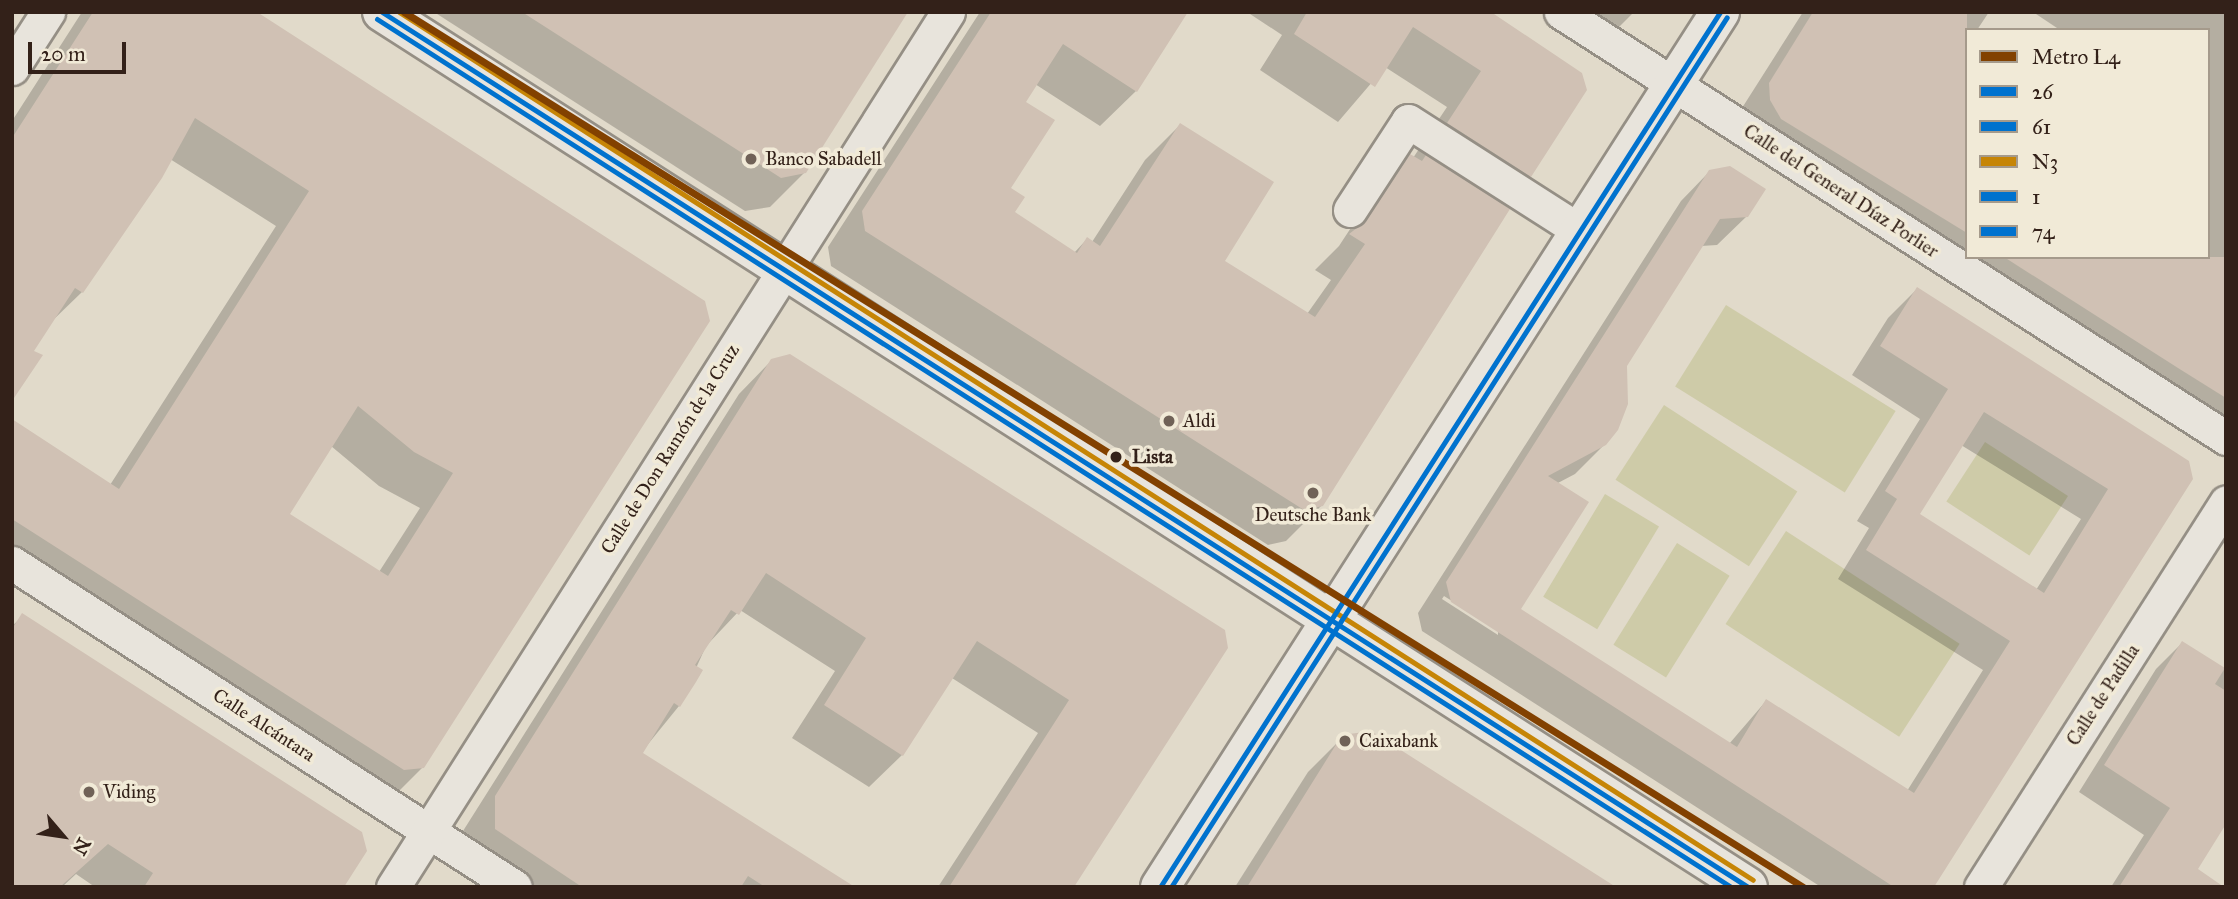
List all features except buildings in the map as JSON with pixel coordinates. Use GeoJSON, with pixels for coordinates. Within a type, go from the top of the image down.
{"type":"FeatureCollection","features":[{"type":"Feature","properties":{"kind":"street"},"geometry":{"type":"LineString","coordinates":[[12,68],[48,12]]}},
{"type":"Feature","properties":{"kind":"street"},"geometry":{"type":"LineString","coordinates":[[382,12],[1748,887]]}},
{"type":"Feature","properties":{"kind":"street","name":"Calle de Don Ramón de la Cruz"},"geometry":{"type":"LineString","coordinates":[[393,887],[948,12]]}},
{"type":"Feature","properties":{"kind":"street","name":"Calle del General Díaz Porlier"},"geometry":{"type":"LineString","coordinates":[[1562,12],[2226,438]]}},
{"type":"Feature","properties":{"kind":"street"},"geometry":{"type":"LineString","coordinates":[[1160,887],[1720,12]]}},
{"type":"Feature","properties":{"kind":"street"},"geometry":{"type":"LineString","coordinates":[[1350,210],[1408,121],[1580,231]]}},
{"type":"Feature","properties":{"kind":"street","name":"Calle de Padilla"},"geometry":{"type":"LineString","coordinates":[[1981,887],[2226,503]]}},
{"type":"Feature","properties":{"kind":"street","name":"Calle Alcántara"},"geometry":{"type":"LineString","coordinates":[[12,563],[515,887]]}},
{"type":"Feature","properties":{"kind":"shaded area"},"geometry":{"type":"Polygon","coordinates":[[[1726,305],[1896,411],[1845,492],[1675,386],[1726,305]]]}},
{"type":"Feature","properties":{"kind":"shaded area"},"geometry":{"type":"Polygon","coordinates":[[[1664,405],[1797,492],[1749,566],[1616,480],[1664,405]]]}},
{"type":"Feature","properties":{"kind":"shaded area"},"geometry":{"type":"Polygon","coordinates":[[[1985,442],[2068,496],[2029,555],[1946,502],[1985,442]]]}},
{"type":"Feature","properties":{"kind":"shaded area"},"geometry":{"type":"Polygon","coordinates":[[[1605,494],[1659,526],[1597,629],[1543,597],[1605,494]]]}},
{"type":"Feature","properties":{"kind":"shaded area"},"geometry":{"type":"Polygon","coordinates":[[[1786,531],[1960,644],[1899,737],[1726,624],[1786,531]]]}},
{"type":"Feature","properties":{"kind":"shaded area"},"geometry":{"type":"Polygon","coordinates":[[[1677,543],[1730,576],[1666,678],[1613,645],[1677,543]]]}},
{"type":"Feature","properties":{"kind":"metro line","name":"L4"},"geometry":{"type":"LineString","coordinates":[[404,12],[1803,887]]}},
{"type":"Feature","properties":{"kind":"transit line","name":"26"},"geometry":{"type":"LineString","coordinates":[[382,12],[1748,887]]}},
{"type":"Feature","properties":{"kind":"transit line","name":"N3"},"geometry":{"type":"LineString","coordinates":[[399,12],[1753,880]]}},
{"type":"Feature","properties":{"kind":"transit line","name":"1"},"geometry":{"type":"LineString","coordinates":[[1160,887],[1720,12]]}},
{"type":"Feature","properties":{"kind":"transit line","name":"74"},"geometry":{"type":"LineString","coordinates":[[1171,887],[1727,17]]}},
{"type":"Feature","properties":{"kind":"transit line","name":"61"},"geometry":{"type":"LineString","coordinates":[[377,19],[1731,887]]}},
{"type":"Feature","properties":{"kind":"place","name":"Banco Sabadell"},"geometry":{"type":"Point","coordinates":[751,159]}},
{"type":"Feature","properties":{"kind":"place","name":"Aldi"},"geometry":{"type":"Point","coordinates":[1169,421]}},
{"type":"Feature","properties":{"kind":"place","name":"Lista"},"geometry":{"type":"Point","coordinates":[1116,457]}},
{"type":"Feature","properties":{"kind":"place","name":"Deutsche Bank"},"geometry":{"type":"Point","coordinates":[1313,493]}},
{"type":"Feature","properties":{"kind":"place","name":"Caixabank"},"geometry":{"type":"Point","coordinates":[1345,741]}},
{"type":"Feature","properties":{"kind":"place","name":"Viding"},"geometry":{"type":"Point","coordinates":[89,792]}}]}
